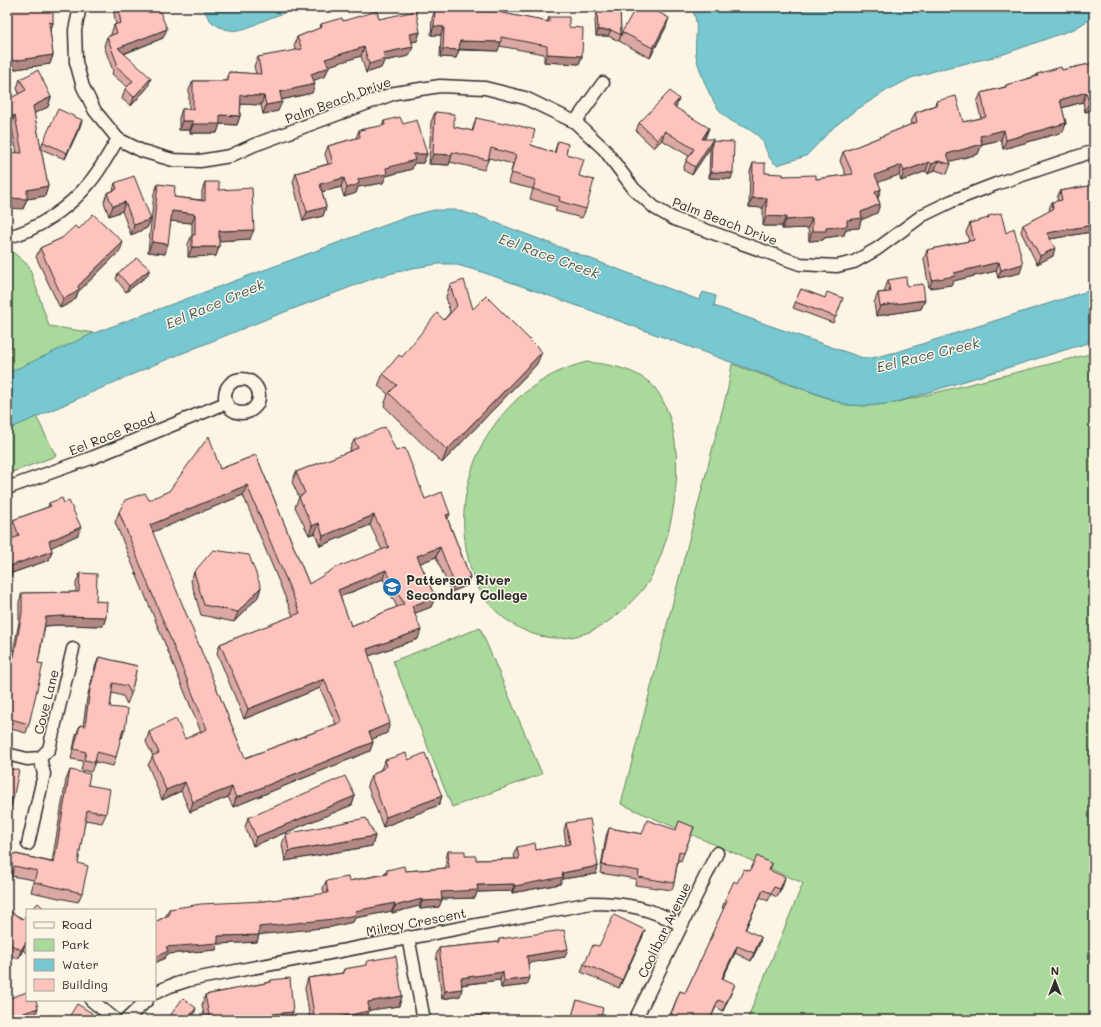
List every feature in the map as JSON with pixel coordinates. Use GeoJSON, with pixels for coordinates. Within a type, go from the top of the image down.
{"type":"FeatureCollection","features":[{"type":"Feature","properties":{"kind":"street","name":"Palm Beach Drive"},"geometry":{"type":"LineString","coordinates":[[80,7],[75,30],[76,62],[83,87],[95,111],[118,139],[142,151],[165,158],[200,161],[230,156],[254,145],[395,93],[440,86],[485,88],[525,98],[575,122],[604,148],[634,189],[655,208],[674,219],[800,264],[837,266],[854,262],[877,249],[923,215],[996,184],[1094,152]]}},
{"type":"Feature","properties":{"kind":"street"},"geometry":{"type":"LineString","coordinates":[[575,122],[603,83]]}},
{"type":"Feature","properties":{"kind":"street"},"geometry":{"type":"LineString","coordinates":[[7,237],[29,230],[59,212],[90,183],[118,139]]}},
{"type":"Feature","properties":{"kind":"street","name":"Eel Race Road"},"geometry":{"type":"LineString","coordinates":[[7,488],[94,457],[226,403]]}},
{"type":"Feature","properties":{"kind":"street","name":"Cove Lane"},"geometry":{"type":"LineString","coordinates":[[40,758],[49,748],[73,649]]}},
{"type":"Feature","properties":{"kind":"street"},"geometry":{"type":"LineString","coordinates":[[7,754],[27,759],[40,758],[44,774],[28,844]]}},
{"type":"Feature","properties":{"kind":"street","name":"Coolibar Avenue"},"geometry":{"type":"LineString","coordinates":[[635,1020],[717,853]]}},
{"type":"Feature","properties":{"kind":"street","name":"Milroy Crescent"},"geometry":{"type":"LineString","coordinates":[[156,993],[170,986],[189,980],[591,903],[617,903],[646,909],[682,925]]}},
{"type":"Feature","properties":{"kind":"street"},"geometry":{"type":"LineString","coordinates":[[408,938],[424,1020]]}},
{"type":"Feature","properties":{"kind":"street"},"geometry":{"type":"LineString","coordinates":[[92,1001],[116,1020]]}},
{"type":"Feature","properties":{"kind":"street"},"geometry":{"type":"LineString","coordinates":[[126,1020],[145,1001]]}},
{"type":"Feature","properties":{"kind":"green space"},"geometry":{"type":"Polygon","coordinates":[[[7,247],[29,266],[49,326],[94,333],[7,375],[7,247]]]}},
{"type":"Feature","properties":{"kind":"green space"},"geometry":{"type":"Polygon","coordinates":[[[1094,353],[1094,1020],[747,1020],[803,883],[621,804],[728,388],[732,364],[847,405],[867,406],[894,403],[1094,353]]]}},
{"type":"Feature","properties":{"kind":"green space"},"geometry":{"type":"Polygon","coordinates":[[[587,362],[610,365],[633,372],[649,382],[658,392],[671,421],[675,443],[677,467],[676,491],[666,540],[649,581],[641,591],[626,607],[598,628],[567,638],[551,638],[535,635],[504,618],[488,603],[478,587],[471,569],[466,548],[464,517],[467,487],[476,458],[490,431],[509,408],[531,388],[557,372],[587,362]]]}},
{"type":"Feature","properties":{"kind":"green space"},"geometry":{"type":"Polygon","coordinates":[[[36,416],[56,456],[7,474],[7,430],[36,416]]]}},
{"type":"Feature","properties":{"kind":"green space"},"geometry":{"type":"Polygon","coordinates":[[[480,628],[542,774],[452,807],[393,661],[480,628]]]}},
{"type":"Feature","properties":{"kind":"water"},"geometry":{"type":"Polygon","coordinates":[[[204,7],[302,7],[242,30],[228,30],[213,23],[207,16],[204,7]]]}},
{"type":"Feature","properties":{"kind":"water"},"geometry":{"type":"Polygon","coordinates":[[[691,7],[1094,7],[1094,17],[1074,29],[998,56],[941,69],[911,78],[886,91],[853,112],[834,127],[806,156],[777,165],[768,155],[760,138],[752,131],[734,123],[726,117],[712,99],[701,74],[697,60],[696,21],[691,7]]]}},
{"type":"Feature","properties":{"kind":"water","name":"Eel Race Creek"},"geometry":{"type":"Polygon","coordinates":[[[434,210],[456,210],[481,217],[699,300],[703,292],[716,296],[714,306],[863,358],[872,358],[900,351],[1094,289],[1094,341],[894,403],[867,406],[847,405],[479,271],[453,264],[438,264],[413,268],[377,277],[269,318],[156,364],[7,430],[7,375],[12,371],[94,333],[410,216],[434,210]]]}},
{"type":"Feature","properties":{"kind":"building"},"geometry":{"type":"Polygon","coordinates":[[[8,7],[47,7],[47,9],[53,9],[53,23],[49,22],[53,55],[12,61],[8,31],[8,7]]]}},
{"type":"Feature","properties":{"kind":"building"},"geometry":{"type":"Polygon","coordinates":[[[118,7],[158,7],[167,29],[118,48],[151,78],[134,97],[125,89],[133,81],[115,65],[117,63],[107,37],[117,33],[114,25],[121,23],[118,7]]]}},
{"type":"Feature","properties":{"kind":"building"},"geometry":{"type":"Polygon","coordinates":[[[603,7],[620,7],[621,35],[611,30],[598,30],[597,13],[603,13],[603,7]]]}},
{"type":"Feature","properties":{"kind":"building"},"geometry":{"type":"Polygon","coordinates":[[[636,7],[649,7],[669,18],[653,48],[622,32],[636,7]]]}},
{"type":"Feature","properties":{"kind":"building"},"geometry":{"type":"Polygon","coordinates":[[[435,10],[502,12],[549,22],[549,17],[569,17],[569,27],[583,28],[582,56],[547,54],[547,46],[501,37],[501,42],[460,41],[459,50],[443,49],[444,27],[434,26],[435,10]]]}},
{"type":"Feature","properties":{"kind":"building"},"geometry":{"type":"Polygon","coordinates":[[[377,11],[379,19],[416,11],[420,32],[410,34],[413,47],[383,53],[385,59],[369,64],[364,47],[325,59],[329,67],[311,74],[315,84],[280,92],[282,102],[266,105],[264,96],[241,95],[240,116],[220,115],[220,124],[193,124],[193,121],[182,121],[182,109],[193,109],[193,81],[228,81],[229,72],[261,74],[258,57],[302,49],[297,37],[322,27],[321,24],[342,18],[343,21],[377,11]]]}},
{"type":"Feature","properties":{"kind":"building"},"geometry":{"type":"Polygon","coordinates":[[[1094,63],[1094,101],[1089,103],[1086,92],[1060,100],[1066,123],[1006,140],[1004,130],[980,136],[982,144],[947,154],[951,164],[938,161],[932,164],[929,162],[904,171],[902,165],[875,175],[881,189],[875,192],[880,204],[861,212],[862,218],[847,220],[847,226],[826,228],[826,231],[812,231],[812,218],[786,220],[786,217],[766,216],[767,198],[752,198],[753,163],[765,163],[765,173],[783,174],[783,176],[816,175],[816,179],[853,174],[843,152],[917,122],[915,113],[937,105],[936,101],[956,96],[963,122],[986,117],[981,93],[1006,87],[1006,85],[1038,76],[1037,74],[1061,67],[1062,70],[1094,63]]]}},
{"type":"Feature","properties":{"kind":"building"},"geometry":{"type":"Polygon","coordinates":[[[38,70],[51,97],[33,106],[48,186],[27,190],[27,199],[7,198],[7,152],[22,153],[15,115],[8,118],[7,116],[7,100],[26,90],[20,79],[38,70]]]}},
{"type":"Feature","properties":{"kind":"building"},"geometry":{"type":"Polygon","coordinates":[[[670,91],[679,99],[673,106],[709,128],[702,139],[713,139],[695,167],[686,161],[694,149],[665,131],[657,140],[639,123],[670,91]]]}},
{"type":"Feature","properties":{"kind":"building"},"geometry":{"type":"Polygon","coordinates":[[[58,109],[82,120],[67,153],[43,142],[58,109]]]}},
{"type":"Feature","properties":{"kind":"building"},"geometry":{"type":"Polygon","coordinates":[[[435,112],[454,114],[454,127],[473,131],[476,118],[504,124],[505,122],[535,130],[531,145],[555,153],[558,141],[568,144],[566,154],[584,159],[579,176],[594,180],[586,209],[559,201],[560,197],[533,189],[536,180],[511,173],[516,155],[491,148],[488,160],[452,152],[452,155],[433,154],[435,112]]]}},
{"type":"Feature","properties":{"kind":"building"},"geometry":{"type":"Polygon","coordinates":[[[400,117],[403,124],[417,120],[427,154],[413,154],[415,160],[386,168],[387,174],[358,179],[359,184],[347,188],[344,178],[320,184],[326,207],[307,212],[296,173],[333,163],[328,146],[360,137],[359,130],[385,125],[384,121],[400,117]]]}},
{"type":"Feature","properties":{"kind":"building"},"geometry":{"type":"Polygon","coordinates":[[[712,141],[734,142],[733,173],[711,172],[712,141]]]}},
{"type":"Feature","properties":{"kind":"building"},"geometry":{"type":"Polygon","coordinates":[[[134,176],[151,219],[134,225],[125,202],[113,206],[107,193],[117,189],[115,183],[134,176]]]}},
{"type":"Feature","properties":{"kind":"building"},"geometry":{"type":"Polygon","coordinates":[[[205,182],[219,182],[219,190],[252,188],[254,230],[219,231],[219,247],[192,247],[192,235],[195,235],[195,214],[172,211],[168,244],[152,242],[158,184],[175,186],[174,197],[205,201],[205,182]]]}},
{"type":"Feature","properties":{"kind":"building"},"geometry":{"type":"Polygon","coordinates":[[[1094,185],[1094,227],[1093,225],[1047,233],[1055,248],[1040,256],[1023,225],[1053,209],[1052,202],[1062,200],[1060,191],[1094,185]]]}},
{"type":"Feature","properties":{"kind":"building"},"geometry":{"type":"Polygon","coordinates":[[[1001,213],[1006,233],[1014,228],[1023,264],[1001,270],[999,262],[954,273],[955,276],[932,280],[927,250],[974,240],[970,223],[1001,213]]]}},
{"type":"Feature","properties":{"kind":"building"},"geometry":{"type":"Polygon","coordinates":[[[93,214],[123,242],[78,286],[79,289],[75,293],[63,299],[40,248],[62,238],[75,226],[79,229],[93,214]]]}},
{"type":"Feature","properties":{"kind":"building"},"geometry":{"type":"Polygon","coordinates":[[[137,258],[150,269],[129,286],[118,273],[137,258]]]}},
{"type":"Feature","properties":{"kind":"building"},"geometry":{"type":"Polygon","coordinates":[[[906,277],[907,286],[923,284],[925,300],[880,306],[878,293],[890,292],[888,280],[906,277]]]}},
{"type":"Feature","properties":{"kind":"building"},"geometry":{"type":"Polygon","coordinates":[[[464,280],[473,309],[486,296],[542,352],[447,450],[389,393],[397,385],[383,374],[399,355],[402,357],[437,313],[444,320],[457,306],[450,285],[464,280]]]}},
{"type":"Feature","properties":{"kind":"building"},"geometry":{"type":"Polygon","coordinates":[[[801,289],[825,298],[827,292],[843,298],[836,317],[795,302],[801,289]]]}},
{"type":"Feature","properties":{"kind":"building"},"geometry":{"type":"Polygon","coordinates":[[[385,427],[396,451],[405,448],[425,499],[442,492],[450,514],[446,515],[470,577],[454,583],[440,547],[417,556],[435,597],[412,606],[421,630],[367,649],[390,723],[369,732],[373,742],[236,798],[232,787],[193,802],[185,782],[166,790],[152,756],[159,753],[149,732],[176,719],[185,739],[207,729],[119,512],[125,500],[145,493],[149,500],[169,491],[209,436],[220,469],[256,455],[309,584],[335,568],[389,547],[374,515],[323,536],[319,523],[312,526],[299,497],[305,493],[296,472],[358,448],[354,440],[385,427]],[[247,485],[150,525],[245,758],[342,722],[324,679],[248,709],[220,644],[300,613],[247,485]],[[386,570],[338,590],[351,626],[404,604],[386,570]]]}},
{"type":"Feature","properties":{"kind":"building"},"geometry":{"type":"Polygon","coordinates":[[[62,498],[64,503],[69,501],[81,527],[49,541],[52,551],[10,566],[12,572],[7,574],[7,541],[19,536],[13,520],[51,506],[49,503],[62,498]]]}},
{"type":"Feature","properties":{"kind":"building"},"geometry":{"type":"Polygon","coordinates":[[[213,550],[249,555],[261,587],[238,612],[204,605],[194,572],[213,550]]]}},
{"type":"Feature","properties":{"kind":"building"},"geometry":{"type":"Polygon","coordinates":[[[80,573],[97,574],[96,601],[107,602],[106,617],[46,617],[38,663],[43,664],[29,724],[7,718],[7,656],[14,657],[22,613],[22,593],[79,592],[80,573]]]}},
{"type":"Feature","properties":{"kind":"building"},"geometry":{"type":"Polygon","coordinates":[[[99,657],[137,666],[131,694],[127,686],[113,683],[110,707],[128,709],[125,729],[123,729],[116,757],[97,752],[95,762],[84,760],[86,752],[74,749],[80,725],[85,726],[90,689],[99,657]]]}},
{"type":"Feature","properties":{"kind":"building"},"geometry":{"type":"Polygon","coordinates":[[[406,753],[408,760],[425,753],[442,796],[386,817],[371,776],[387,766],[385,760],[406,753]]]}},
{"type":"Feature","properties":{"kind":"building"},"geometry":{"type":"Polygon","coordinates":[[[7,768],[19,770],[13,799],[7,798],[7,768]]]}},
{"type":"Feature","properties":{"kind":"building"},"geometry":{"type":"Polygon","coordinates":[[[70,770],[90,774],[88,785],[110,789],[106,814],[87,810],[78,863],[88,866],[82,893],[34,882],[37,871],[14,866],[11,878],[7,877],[7,852],[54,863],[70,770]]]}},
{"type":"Feature","properties":{"kind":"building"},"geometry":{"type":"Polygon","coordinates":[[[345,776],[355,796],[256,837],[248,818],[345,776]]]}},
{"type":"Feature","properties":{"kind":"building"},"geometry":{"type":"Polygon","coordinates":[[[366,818],[375,836],[289,851],[286,834],[366,818]]]}},
{"type":"Feature","properties":{"kind":"building"},"geometry":{"type":"Polygon","coordinates":[[[590,819],[598,866],[562,873],[563,877],[515,886],[514,884],[477,885],[478,890],[441,892],[442,900],[422,901],[422,899],[395,906],[395,903],[355,911],[356,915],[333,919],[259,927],[259,935],[218,936],[218,943],[166,947],[168,951],[156,957],[156,922],[169,915],[169,909],[201,904],[264,901],[328,893],[326,881],[348,877],[349,881],[387,874],[387,870],[404,866],[405,871],[449,868],[448,851],[465,851],[465,856],[476,856],[476,860],[519,859],[517,847],[535,843],[536,850],[570,844],[566,823],[590,819]]]}},
{"type":"Feature","properties":{"kind":"building"},"geometry":{"type":"Polygon","coordinates":[[[647,820],[676,830],[679,821],[694,827],[684,853],[679,851],[674,883],[638,877],[639,871],[602,865],[609,828],[642,834],[647,820]]]}},
{"type":"Feature","properties":{"kind":"building"},"geometry":{"type":"Polygon","coordinates":[[[757,856],[772,864],[769,870],[785,877],[780,889],[774,887],[771,893],[763,890],[745,929],[761,937],[754,953],[737,946],[722,978],[735,984],[726,1003],[718,1000],[710,1020],[674,1020],[676,1016],[671,1014],[680,991],[685,993],[713,934],[727,901],[725,900],[734,881],[737,883],[744,869],[750,871],[757,856]]]}},
{"type":"Feature","properties":{"kind":"building"},"geometry":{"type":"Polygon","coordinates":[[[38,903],[45,909],[32,909],[38,903]]]}},
{"type":"Feature","properties":{"kind":"building"},"geometry":{"type":"Polygon","coordinates":[[[7,910],[23,919],[26,915],[26,942],[21,950],[7,943],[10,936],[7,934],[7,910]]]}},
{"type":"Feature","properties":{"kind":"building"},"geometry":{"type":"Polygon","coordinates":[[[614,915],[645,930],[622,980],[584,964],[593,945],[599,946],[614,915]]]}},
{"type":"Feature","properties":{"kind":"building"},"geometry":{"type":"Polygon","coordinates":[[[564,930],[568,949],[527,956],[530,978],[504,981],[503,972],[461,978],[462,989],[445,991],[439,948],[499,942],[499,939],[564,930]]]}},
{"type":"Feature","properties":{"kind":"building"},"geometry":{"type":"Polygon","coordinates":[[[396,956],[402,996],[368,1002],[369,1011],[340,1017],[340,1020],[315,1020],[308,978],[344,973],[344,969],[367,965],[367,961],[396,956]]]}},
{"type":"Feature","properties":{"kind":"building"},"geometry":{"type":"Polygon","coordinates":[[[290,978],[293,1012],[272,1014],[273,1020],[210,1020],[205,995],[271,982],[271,980],[290,978]]]}},
{"type":"Feature","properties":{"kind":"building"},"geometry":{"type":"Polygon","coordinates":[[[26,992],[26,1001],[36,1001],[38,1008],[7,1019],[7,999],[26,992]]]}},
{"type":"Feature","properties":{"kind":"building"},"geometry":{"type":"Polygon","coordinates":[[[183,998],[196,1008],[187,1020],[167,1020],[183,998]]]}},
{"type":"Feature","properties":{"kind":"building"},"geometry":{"type":"Polygon","coordinates":[[[577,1000],[603,1008],[600,1020],[578,1020],[579,1017],[572,1016],[577,1000]]]}},
{"type":"Feature","properties":{"kind":"building"},"geometry":{"type":"Polygon","coordinates":[[[77,1004],[92,1013],[88,1020],[62,1020],[65,1015],[69,1017],[77,1004]]]}},
{"type":"Feature","properties":{"kind":"building"},"geometry":{"type":"Polygon","coordinates":[[[489,1015],[489,1020],[474,1020],[473,1016],[489,1015]]]}},
{"type":"Feature","properties":{"kind":"place","name":"Patterson River Secondary College"},"geometry":{"type":"Point","coordinates":[392,587]}}]}
